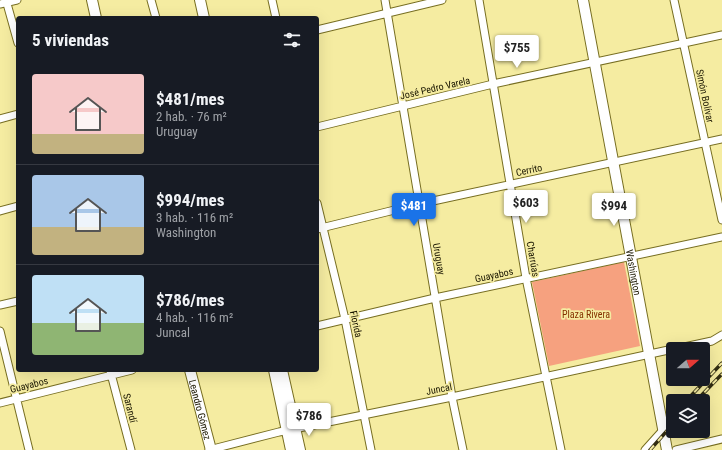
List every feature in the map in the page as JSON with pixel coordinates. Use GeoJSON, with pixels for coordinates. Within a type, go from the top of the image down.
{"type":"FeatureCollection","features":[{"type":"Feature","properties":{"kind":"street"},"geometry":{"type":"LineString","coordinates":[[16,37],[4,2],[18,0]]}},
{"type":"Feature","properties":{"kind":"street"},"geometry":{"type":"LineString","coordinates":[[92,0],[96,16]]}},
{"type":"Feature","properties":{"kind":"street"},"geometry":{"type":"LineString","coordinates":[[151,0],[155,16]]}},
{"type":"Feature","properties":{"kind":"street"},"geometry":{"type":"LineString","coordinates":[[200,0],[204,16]]}},
{"type":"Feature","properties":{"kind":"street"},"geometry":{"type":"LineString","coordinates":[[272,0],[276,16]]}},
{"type":"Feature","properties":{"kind":"street","name":"Uruguay"},"geometry":{"type":"LineString","coordinates":[[385,0],[452,397],[463,450]]}},
{"type":"Feature","properties":{"kind":"street"},"geometry":{"type":"LineString","coordinates":[[319,30],[442,0]]}},
{"type":"Feature","properties":{"kind":"street","name":"Charrúas"},"geometry":{"type":"LineString","coordinates":[[479,0],[526,278],[560,450]]}},
{"type":"Feature","properties":{"kind":"street","name":"Washington"},"geometry":{"type":"LineString","coordinates":[[583,0],[667,450]]}},
{"type":"Feature","properties":{"kind":"street","name":"Simón Bolívar"},"geometry":{"type":"LineString","coordinates":[[674,0],[722,220]]}},
{"type":"Feature","properties":{"kind":"street","name":"José Pedro Varela"},"geometry":{"type":"LineString","coordinates":[[319,127],[493,84],[722,35]]}},
{"type":"Feature","properties":{"kind":"street"},"geometry":{"type":"LineString","coordinates":[[0,119],[16,115]]}},
{"type":"Feature","properties":{"kind":"street","name":"Cerrito"},"geometry":{"type":"LineString","coordinates":[[320,228],[419,204],[722,139]]}},
{"type":"Feature","properties":{"kind":"street"},"geometry":{"type":"LineString","coordinates":[[0,211],[16,207]]}},
{"type":"Feature","properties":{"kind":"street","name":"Florida"},"geometry":{"type":"LineString","coordinates":[[320,228],[345,319],[371,450]]}},
{"type":"Feature","properties":{"kind":"street","name":"Guayabos"},"geometry":{"type":"LineString","coordinates":[[319,326],[526,278],[722,237]]}},
{"type":"Feature","properties":{"kind":"street"},"geometry":{"type":"LineString","coordinates":[[0,305],[16,301]]}},
{"type":"Feature","properties":{"kind":"street"},"geometry":{"type":"LineString","coordinates":[[0,331],[29,450]]}},
{"type":"Feature","properties":{"kind":"street","name":"Juncal"},"geometry":{"type":"LineString","coordinates":[[707,342],[722,335]]}},
{"type":"Feature","properties":{"kind":"street","name":"Juncal"},"geometry":{"type":"LineString","coordinates":[[210,450],[364,414],[452,397],[666,351]]}},
{"type":"Feature","properties":{"kind":"street","name":"Leandro Gómez"},"geometry":{"type":"LineString","coordinates":[[190,372],[210,450]]}},
{"type":"Feature","properties":{"kind":"street"},"geometry":{"type":"LineString","coordinates":[[275,372],[291,430],[300,450]]}},
{"type":"Feature","properties":{"kind":"street"},"geometry":{"type":"LineString","coordinates":[[282,372],[291,430],[291,450]]}},
{"type":"Feature","properties":{"kind":"street","name":"Guayabos"},"geometry":{"type":"LineString","coordinates":[[0,402],[111,373]]}},
{"type":"Feature","properties":{"kind":"street","name":"Sarandí"},"geometry":{"type":"LineString","coordinates":[[111,373],[131,450]]}},
{"type":"Feature","properties":{"kind":"street"},"geometry":{"type":"LineString","coordinates":[[645,450],[663,430]]}},
{"type":"Feature","properties":{"kind":"street"},"geometry":{"type":"LineString","coordinates":[[676,450],[722,439]]}},
{"type":"Feature","properties":{"kind":"green space","name":"Plaza Rivera"},"geometry":{"type":"Polygon","coordinates":[[[624,262],[640,346],[549,366],[532,282],[624,262]]]}},
{"type":"Feature","properties":{"kind":"railway"},"geometry":{"type":"LineString","coordinates":[[693,394],[722,363]]}},
{"type":"Feature","properties":{"kind":"railway"},"geometry":{"type":"LineString","coordinates":[[703,394],[722,374]]}},
{"type":"Feature","properties":{"kind":"railway"},"geometry":{"type":"LineString","coordinates":[[650,450],[666,432]]}}]}
